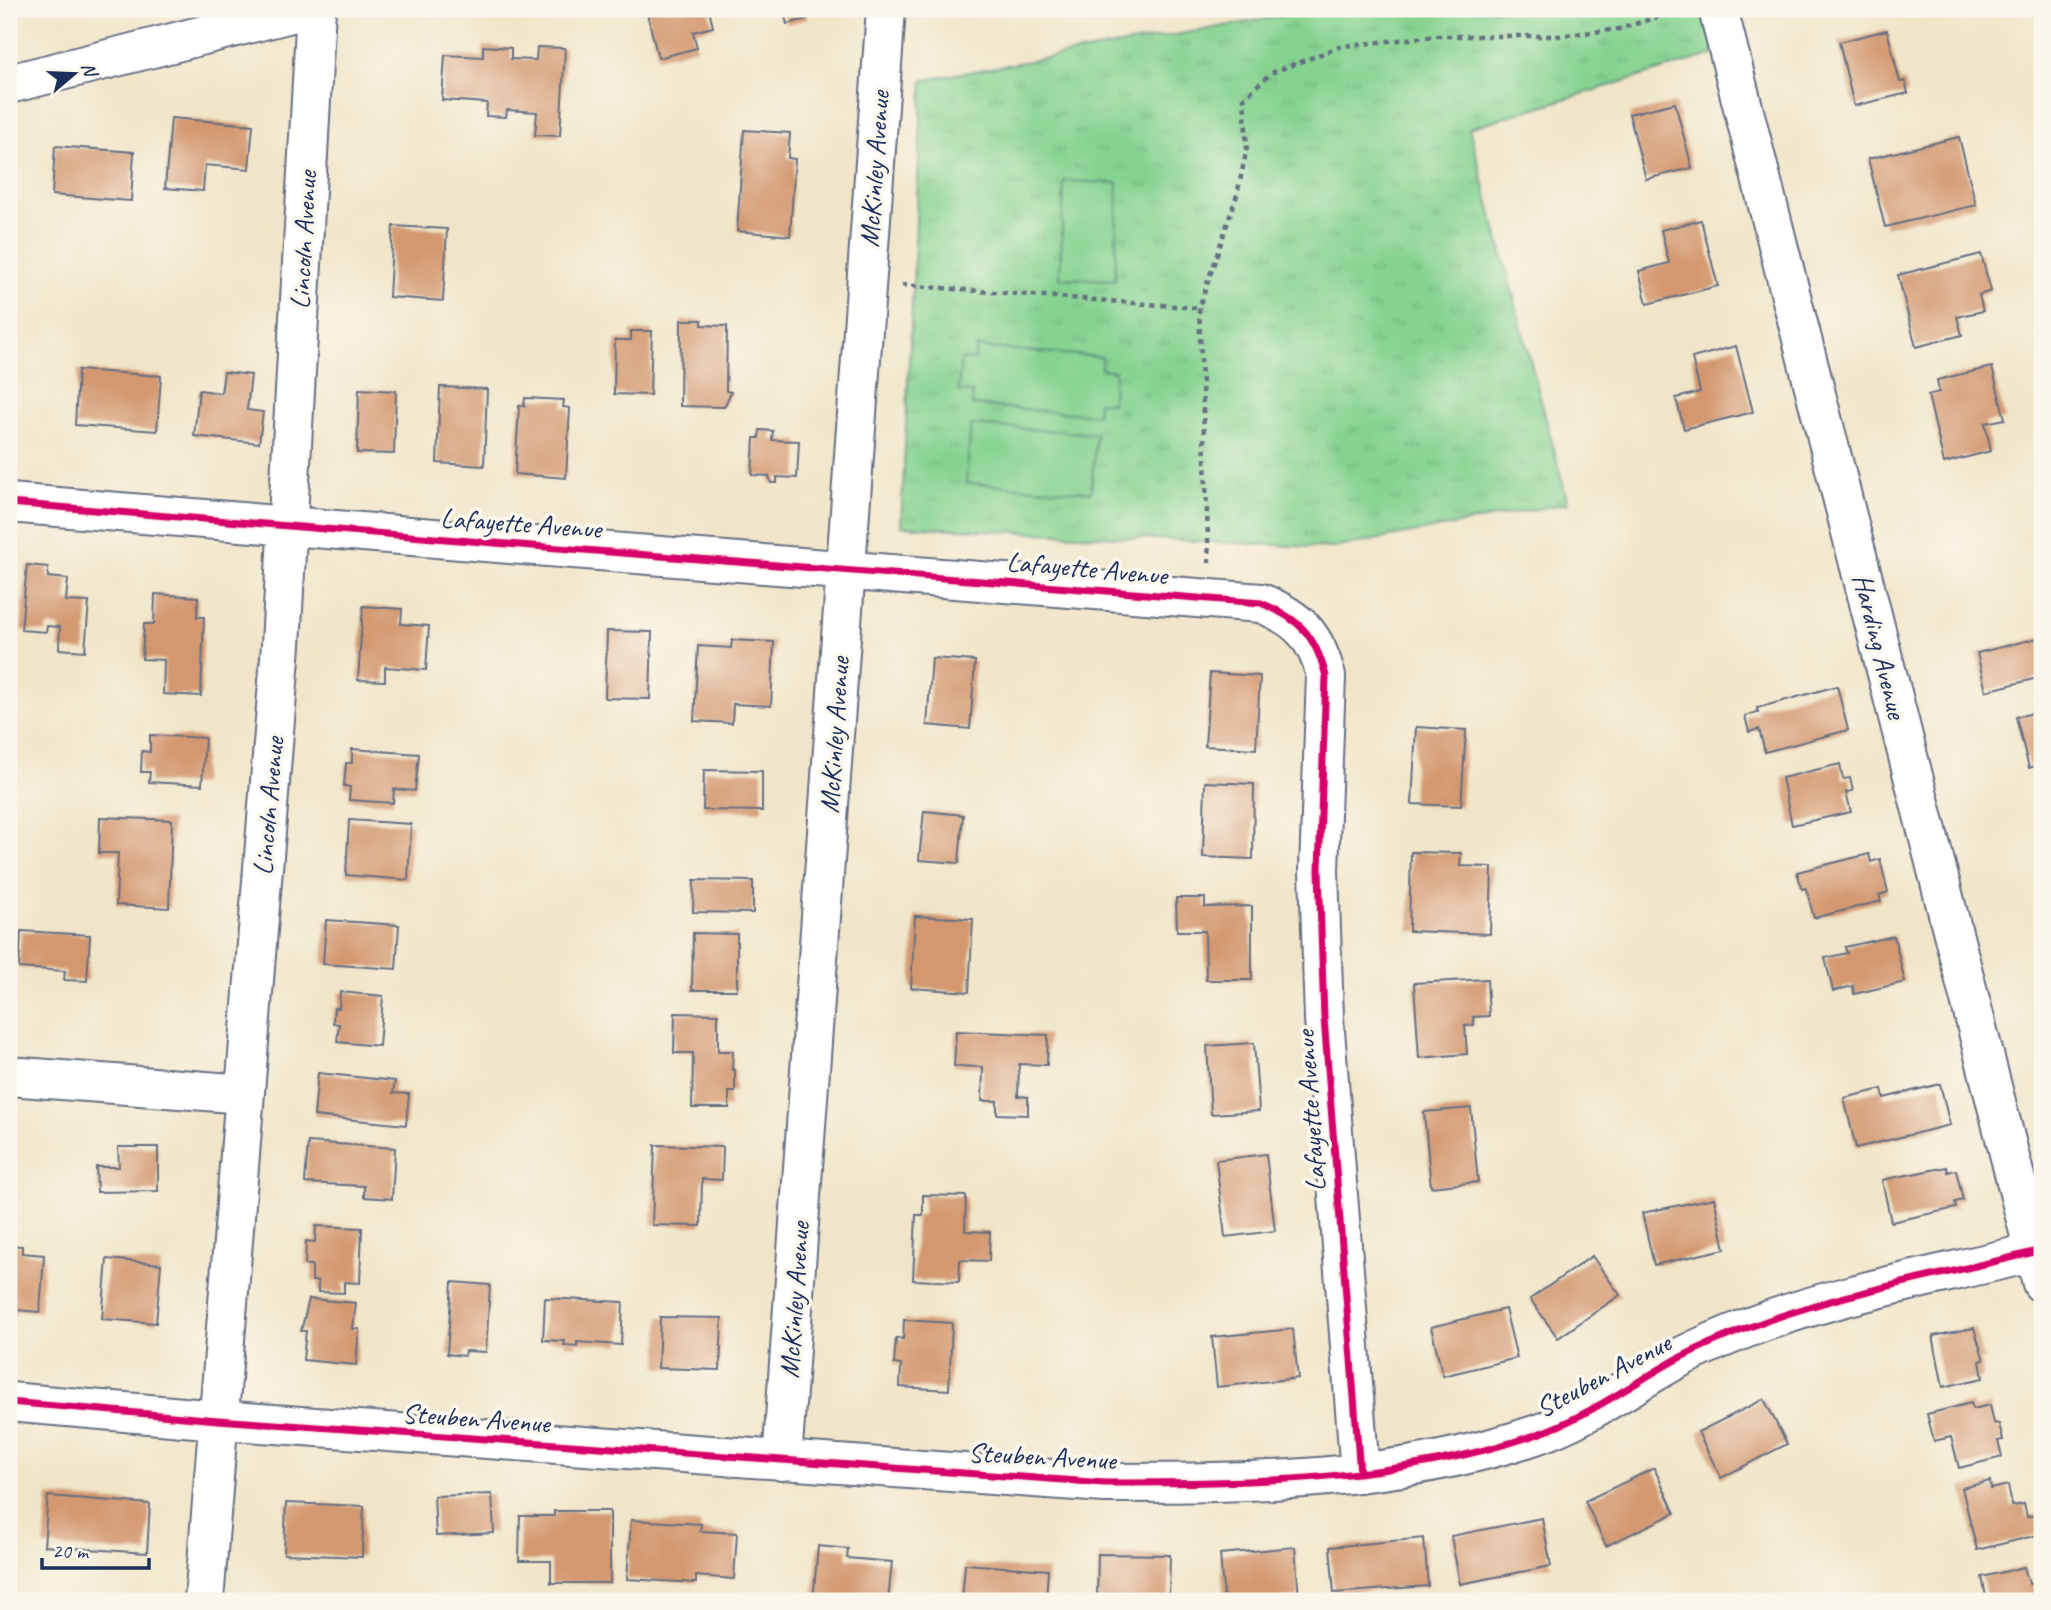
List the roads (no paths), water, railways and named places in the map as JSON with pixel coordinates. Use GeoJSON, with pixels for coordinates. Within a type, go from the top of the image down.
{"type":"FeatureCollection","features":[{"type":"Feature","properties":{"kind":"street"},"geometry":{"type":"LineString","coordinates":[[9,84],[307,9]]}},
{"type":"Feature","properties":{"kind":"street","name":"Lincoln Avenue"},"geometry":{"type":"LineString","coordinates":[[204,1601],[281,645],[316,9]]}},
{"type":"Feature","properties":{"kind":"street","name":"McKinley Avenue"},"geometry":{"type":"LineString","coordinates":[[782,1461],[886,9]]}},
{"type":"Feature","properties":{"kind":"street","name":"Harding Avenue"},"geometry":{"type":"LineString","coordinates":[[1718,9],[2038,1268]]}},
{"type":"Feature","properties":{"kind":"street","name":"Lafayette Avenue"},"geometry":{"type":"LineString","coordinates":[[9,503],[288,528],[1210,598],[1261,603],[1286,613],[1304,628],[1319,650],[1326,676],[1319,870],[1324,1018],[1360,1473]]}},
{"type":"Feature","properties":{"kind":"street"},"geometry":{"type":"LineString","coordinates":[[9,1076],[245,1094]]}},
{"type":"Feature","properties":{"kind":"street","name":"Steuben Avenue"},"geometry":{"type":"LineString","coordinates":[[9,1402],[218,1420],[1105,1483],[1232,1483],[1360,1473],[1452,1458],[1536,1435],[1587,1412],[1673,1361],[1748,1328],[1818,1306],[2038,1268]]}}]}
